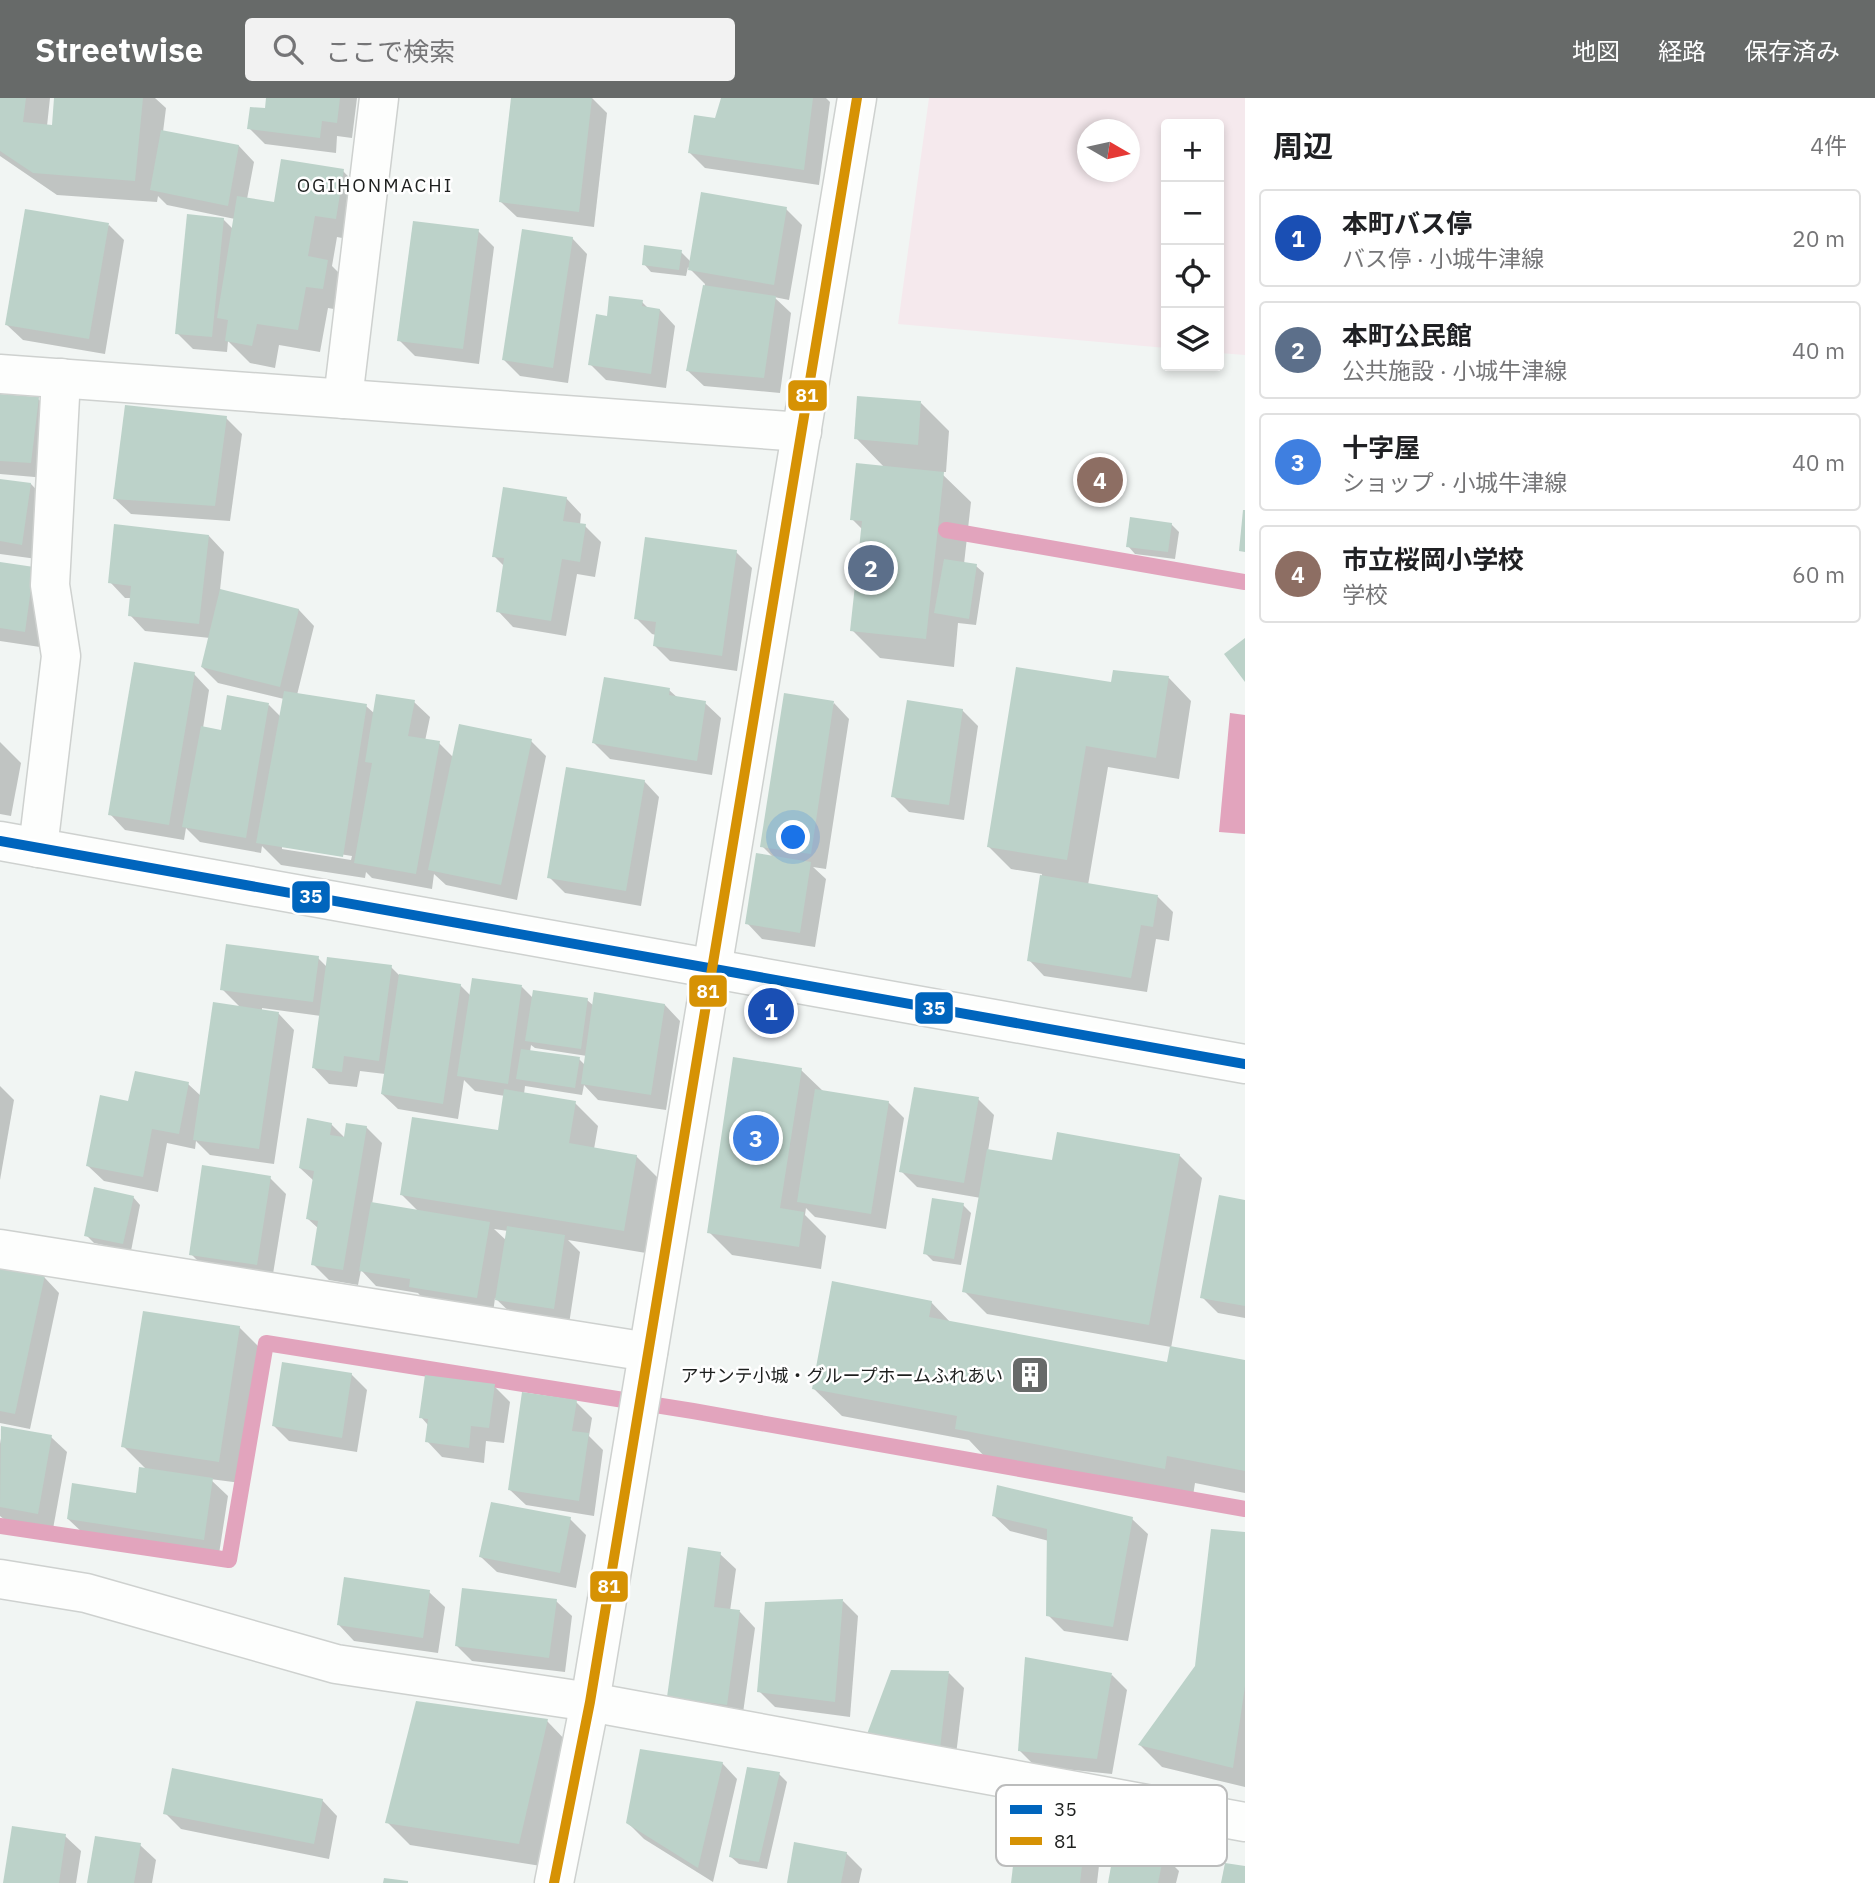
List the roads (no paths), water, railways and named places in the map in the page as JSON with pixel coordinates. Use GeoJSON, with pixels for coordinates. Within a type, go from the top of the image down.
{"type":"FeatureCollection","features":[{"type":"Feature","properties":{"kind":"street"},"geometry":{"type":"LineString","coordinates":[[343,399],[379,98]]}},
{"type":"Feature","properties":{"kind":"street"},"geometry":{"type":"LineString","coordinates":[[554,1883],[590,1702],[857,98]]}},
{"type":"Feature","properties":{"kind":"street"},"geometry":{"type":"LineString","coordinates":[[0,374],[802,432]]}},
{"type":"Feature","properties":{"kind":"street"},"geometry":{"type":"LineString","coordinates":[[38,848],[61,656],[50,585],[61,378]]}},
{"type":"Feature","properties":{"kind":"street"},"geometry":{"type":"LineString","coordinates":[[0,841],[1245,1064]]}},
{"type":"Feature","properties":{"kind":"street"},"geometry":{"type":"LineString","coordinates":[[0,1249],[648,1353]]}},
{"type":"Feature","properties":{"kind":"street"},"geometry":{"type":"LineString","coordinates":[[0,1580],[86,1593],[336,1664],[590,1702],[1043,1785]]}},
{"type":"Feature","properties":{"kind":"street"},"geometry":{"type":"LineString","coordinates":[[1227,1819],[1245,1822]]}},
{"type":"Feature","properties":{"kind":"waterway"},"geometry":{"type":"LineString","coordinates":[[946,530],[1245,582]]}},
{"type":"Feature","properties":{"kind":"waterway"},"geometry":{"type":"LineString","coordinates":[[0,1526],[229,1560],[266,1343],[693,1411],[1245,1509]]}},
{"type":"Feature","properties":{"kind":"place","name":"市立桜岡小学校"},"geometry":{"type":"Point","coordinates":[1100,480]}},
{"type":"Feature","properties":{"kind":"place","name":"本町公民館"},"geometry":{"type":"Point","coordinates":[871,568]}},
{"type":"Feature","properties":{"kind":"place","name":"本町バス停"},"geometry":{"type":"Point","coordinates":[771,1011]}},
{"type":"Feature","properties":{"kind":"place","name":"十字屋"},"geometry":{"type":"Point","coordinates":[756,1138]}},
{"type":"Feature","properties":{"kind":"place","name":"アサンテ小城・グループホームふれあい"},"geometry":{"type":"Point","coordinates":[1030,1375]}},
{"type":"Feature","properties":{"kind":"district","name":"OGIHONMACHI"},"geometry":{"type":"Point","coordinates":[375,185]}}]}
